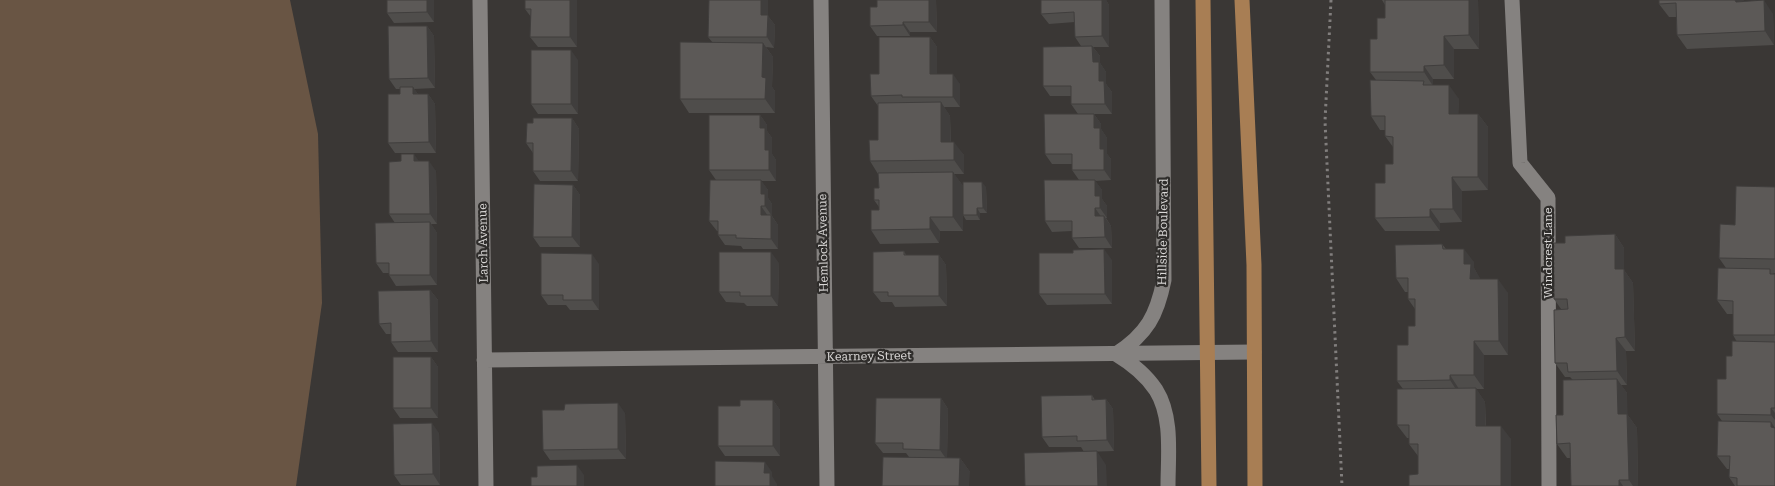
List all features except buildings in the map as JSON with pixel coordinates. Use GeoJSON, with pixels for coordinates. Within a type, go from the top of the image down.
{"type":"FeatureCollection","features":[{"type":"Feature","properties":{"kind":"main road"},"geometry":{"type":"LineString","coordinates":[[1203,0],[1210,486]]}},
{"type":"Feature","properties":{"kind":"main road"},"geometry":{"type":"LineString","coordinates":[[1242,0],[1252,202],[1255,486]]}},
{"type":"Feature","properties":{"kind":"street","name":"Larch Avenue"},"geometry":{"type":"LineString","coordinates":[[480,0],[486,486]]}},
{"type":"Feature","properties":{"kind":"street","name":"Hemlock Avenue"},"geometry":{"type":"LineString","coordinates":[[821,0],[827,486]]}},
{"type":"Feature","properties":{"kind":"street","name":"Hillside Boulevard"},"geometry":{"type":"LineString","coordinates":[[1116,354],[1128,346],[1148,325],[1155,313],[1164,280],[1162,0]]}},
{"type":"Feature","properties":{"kind":"street","name":"Windcrest Lane"},"geometry":{"type":"LineString","coordinates":[[1512,0],[1520,163],[1548,198],[1549,486]]}},
{"type":"Feature","properties":{"kind":"street","name":"Kearney Street"},"geometry":{"type":"LineString","coordinates":[[484,360],[1254,352]]}},
{"type":"Feature","properties":{"kind":"street"},"geometry":{"type":"LineString","coordinates":[[1116,354],[1138,370],[1157,391],[1166,420],[1168,486]]}},
{"type":"Feature","properties":{"kind":"path"},"geometry":{"type":"LineString","coordinates":[[1331,0],[1325,121],[1342,486]]}},
{"type":"Feature","properties":{"kind":"shaded area"},"geometry":{"type":"Polygon","coordinates":[[[0,0],[290,0],[318,134],[322,303],[296,486],[0,486],[0,0]]]}}]}
